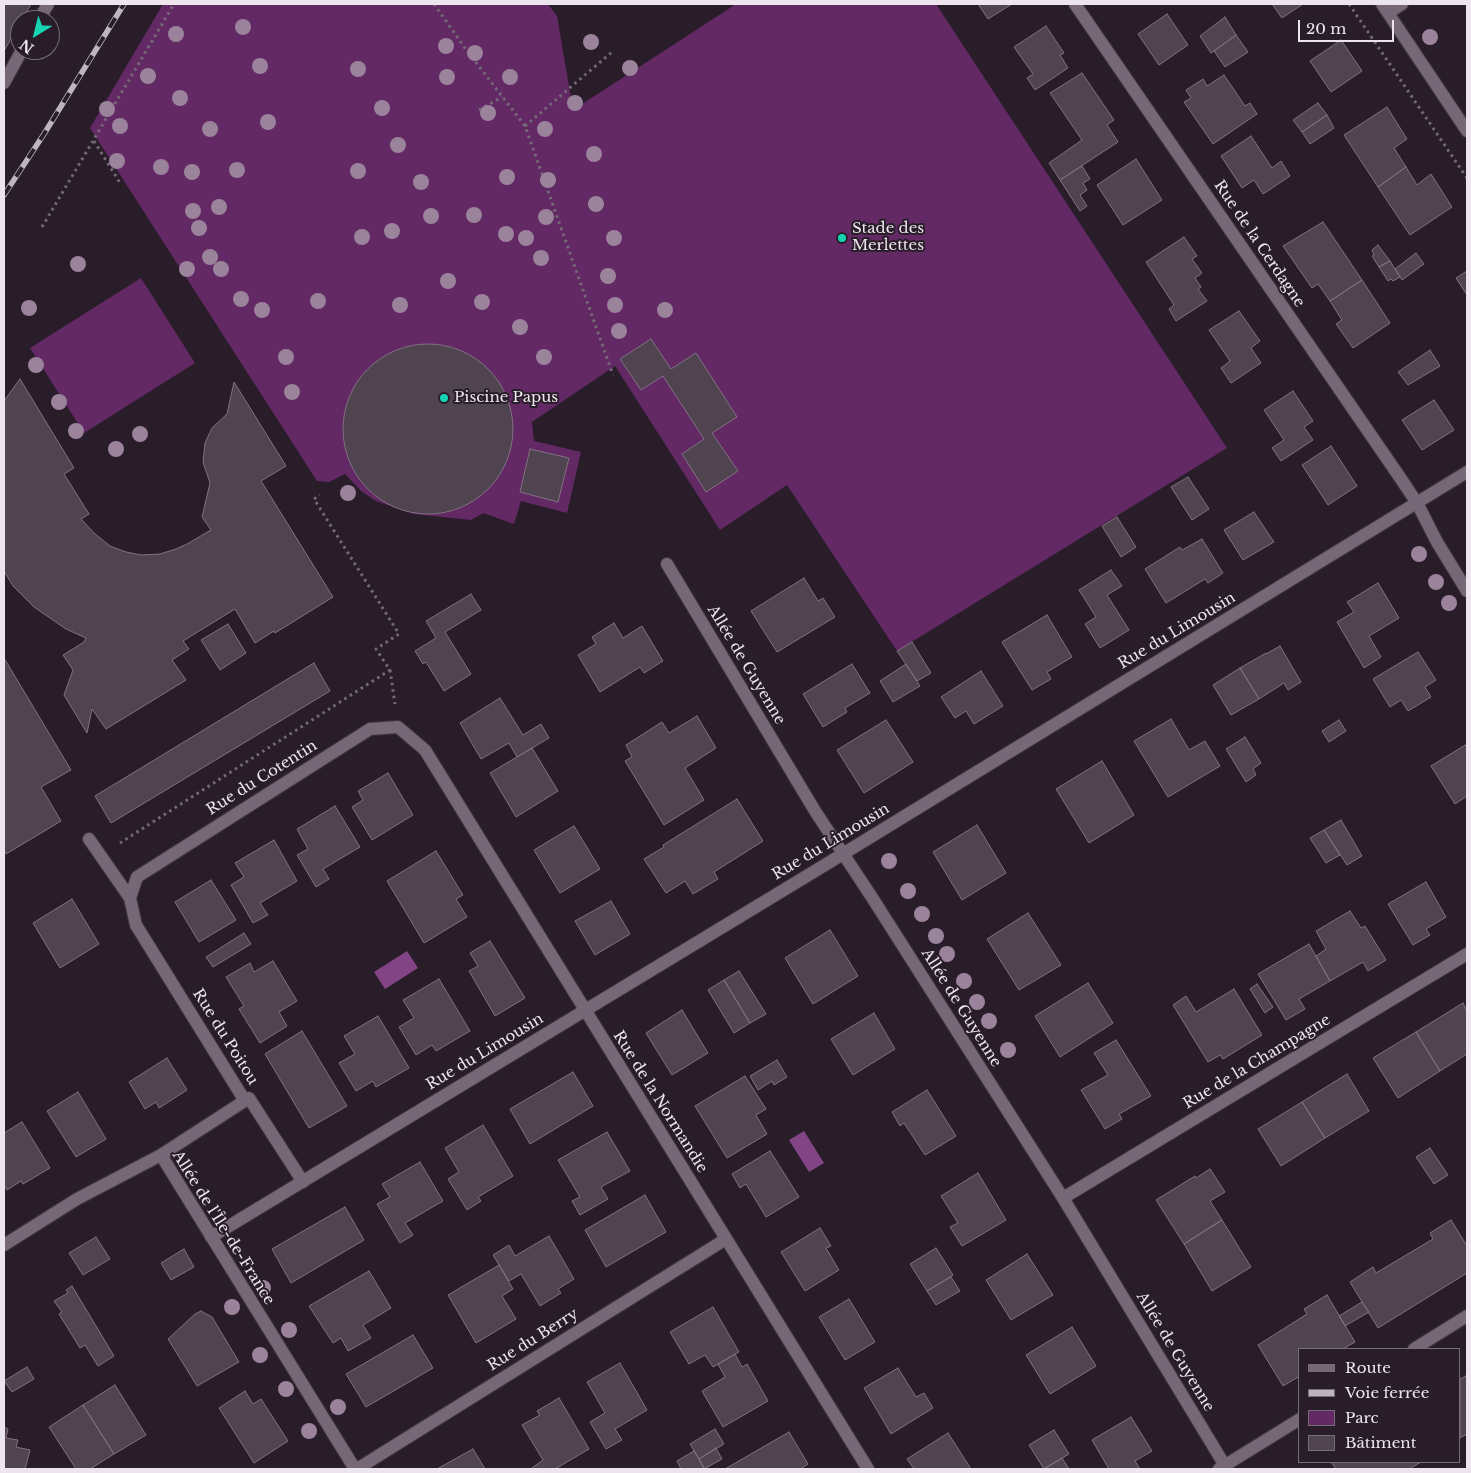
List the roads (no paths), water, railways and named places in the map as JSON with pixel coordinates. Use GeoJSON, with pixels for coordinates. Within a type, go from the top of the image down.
{"type":"FeatureCollection","features":[{"type":"Feature","properties":{"kind":"street","name":"Rue de la Cerdagne"},"geometry":{"type":"LineString","coordinates":[[1075,4],[1417,503]]}},
{"type":"Feature","properties":{"kind":"street"},"geometry":{"type":"LineString","coordinates":[[1402,4],[1385,8],[1467,131]]}},
{"type":"Feature","properties":{"kind":"street"},"geometry":{"type":"LineString","coordinates":[[4,83],[17,60]]}},
{"type":"Feature","properties":{"kind":"street","name":"Rue du Limousin"},"geometry":{"type":"LineString","coordinates":[[211,1237],[1467,472]]}},
{"type":"Feature","properties":{"kind":"street"},"geometry":{"type":"LineString","coordinates":[[1417,503],[1437,542],[1467,591]]}},
{"type":"Feature","properties":{"kind":"street","name":"Allée de Guyenne"},"geometry":{"type":"LineString","coordinates":[[667,564],[815,811],[1063,1198],[1223,1468]]}},
{"type":"Feature","properties":{"kind":"street","name":"Rue de la Normandie"},"geometry":{"type":"LineString","coordinates":[[398,727],[425,750],[868,1469]]}},
{"type":"Feature","properties":{"kind":"street","name":"Rue du Cotentin"},"geometry":{"type":"LineString","coordinates":[[130,898],[136,877],[370,729],[398,727]]}},
{"type":"Feature","properties":{"kind":"street"},"geometry":{"type":"LineString","coordinates":[[89,838],[130,898]]}},
{"type":"Feature","properties":{"kind":"street","name":"Rue du Poitou"},"geometry":{"type":"LineString","coordinates":[[130,898],[136,924],[245,1101],[250,1098],[303,1182]]}},
{"type":"Feature","properties":{"kind":"street","name":"Rue de la Champagne"},"geometry":{"type":"LineString","coordinates":[[1063,1198],[1467,954]]}},
{"type":"Feature","properties":{"kind":"street"},"geometry":{"type":"LineString","coordinates":[[160,1155],[245,1101]]}},
{"type":"Feature","properties":{"kind":"street","name":"Allée de l'Île-de-France"},"geometry":{"type":"LineString","coordinates":[[4,1244],[77,1199],[160,1155],[356,1469]]}},
{"type":"Feature","properties":{"kind":"street","name":"Rue du Berry"},"geometry":{"type":"LineString","coordinates":[[356,1469],[726,1239]]}},
{"type":"Feature","properties":{"kind":"street"},"geometry":{"type":"LineString","coordinates":[[1416,1348],[1467,1316]]}},
{"type":"Feature","properties":{"kind":"street"},"geometry":{"type":"LineString","coordinates":[[1223,1468],[1298,1420]]}},
{"type":"Feature","properties":{"kind":"railway"},"geometry":{"type":"LineString","coordinates":[[4,195],[124,4]]}},
{"type":"Feature","properties":{"kind":"place","name":"Stade des Merlettes"},"geometry":{"type":"Point","coordinates":[842,238]}},
{"type":"Feature","properties":{"kind":"place","name":"Piscine Papus"},"geometry":{"type":"Point","coordinates":[444,398]}}]}
